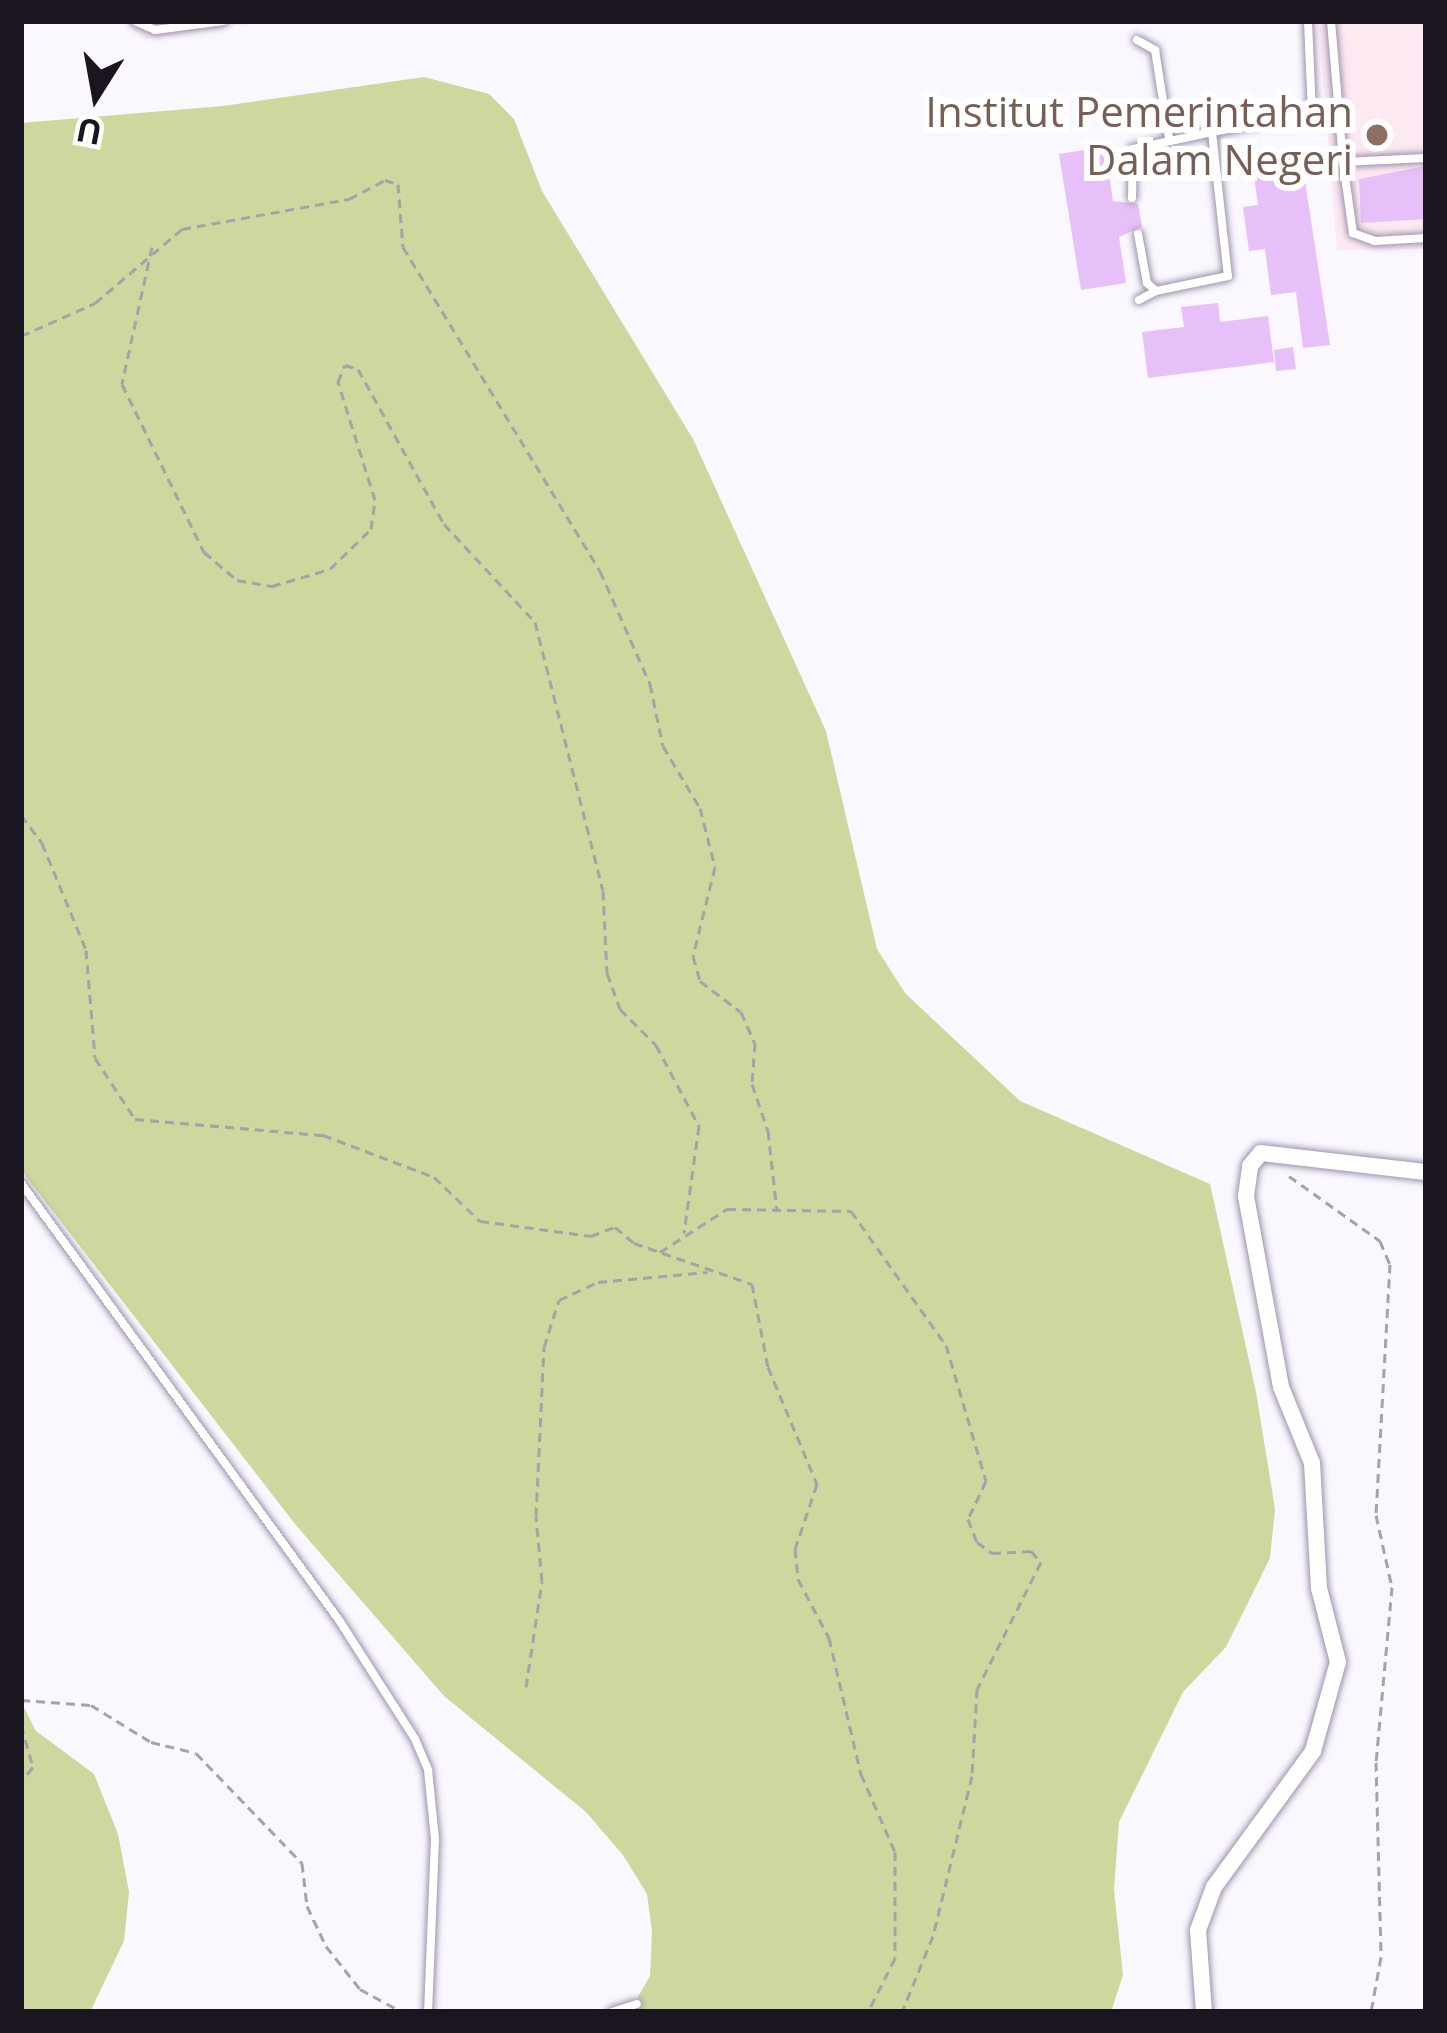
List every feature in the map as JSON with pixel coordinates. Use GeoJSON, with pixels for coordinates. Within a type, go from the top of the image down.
{"type":"FeatureCollection","features":[{"type":"Feature","properties":{"kind":"street"},"geometry":{"type":"LineString","coordinates":[[1204,2012],[1198,1930],[1240,1847],[1313,1750],[1338,1663],[1319,1588],[1312,1463],[1281,1387],[1246,1196],[1258,1154],[1426,1172]]}},
{"type":"Feature","properties":{"kind":"lane"},"geometry":{"type":"LineString","coordinates":[[135,21],[155,30],[223,21]]}},
{"type":"Feature","properties":{"kind":"lane"},"geometry":{"type":"LineString","coordinates":[[1132,198],[1132,149],[1312,113],[1308,21]]}},
{"type":"Feature","properties":{"kind":"lane"},"geometry":{"type":"LineString","coordinates":[[1331,21],[1353,233],[1375,241],[1426,238]]}},
{"type":"Feature","properties":{"kind":"lane"},"geometry":{"type":"LineString","coordinates":[[1137,40],[1155,50],[1169,138]]}},
{"type":"Feature","properties":{"kind":"lane"},"geometry":{"type":"LineString","coordinates":[[1336,75],[1351,74]]}},
{"type":"Feature","properties":{"kind":"lane"},"geometry":{"type":"LineString","coordinates":[[1340,118],[1353,117]]}},
{"type":"Feature","properties":{"kind":"lane"},"geometry":{"type":"LineString","coordinates":[[1139,300],[1156,291],[1228,276],[1212,132]]}},
{"type":"Feature","properties":{"kind":"lane"},"geometry":{"type":"LineString","coordinates":[[1343,162],[1426,158]]}},
{"type":"Feature","properties":{"kind":"lane"},"geometry":{"type":"LineString","coordinates":[[1138,234],[1147,283],[1156,291]]}},
{"type":"Feature","properties":{"kind":"lane"},"geometry":{"type":"LineString","coordinates":[[21,1183],[339,1620],[415,1739],[428,1770],[435,1839],[428,2012]]}},
{"type":"Feature","properties":{"kind":"lane"},"geometry":{"type":"LineString","coordinates":[[612,2012],[637,2004]]}},
{"type":"Feature","properties":{"kind":"path"},"geometry":{"type":"LineString","coordinates":[[21,336],[94,303],[152,247],[222,219],[350,199],[385,180],[398,184],[403,247],[600,571],[650,684],[663,746],[700,808],[715,867],[693,956],[700,981],[741,1012],[755,1042],[752,1084],[768,1131],[777,1211]]}},
{"type":"Feature","properties":{"kind":"path"},"geometry":{"type":"LineString","coordinates":[[152,247],[122,384],[204,552],[237,580],[272,586],[330,568],[371,530],[376,500],[338,382],[345,365],[358,369],[444,524],[536,622],[603,891],[607,973],[620,1010],[656,1045],[699,1126],[684,1233]]}},
{"type":"Feature","properties":{"kind":"path"},"geometry":{"type":"LineString","coordinates":[[21,815],[42,843],[86,950],[95,1058],[135,1119],[323,1135],[434,1177],[480,1221],[591,1236],[615,1227],[658,1253],[752,1284],[768,1366],[814,1468],[815,1499],[795,1549],[798,1579],[829,1638],[900,1892],[892,1976],[868,2012]]}},
{"type":"Feature","properties":{"kind":"path"},"geometry":{"type":"LineString","coordinates":[[1258,1154],[1380,1241],[1390,1264],[1376,1515],[1392,1588],[1376,1762],[1382,1957],[1371,2012]]}},
{"type":"Feature","properties":{"kind":"path"},"geometry":{"type":"LineString","coordinates":[[658,1253],[727,1209],[851,1211],[871,1232],[908,1299],[946,1346],[986,1481],[968,1519],[977,1542],[992,1553],[1031,1551],[1041,1562],[977,1689],[972,1776],[933,1936],[902,2012]]}},
{"type":"Feature","properties":{"kind":"path"},"geometry":{"type":"LineString","coordinates":[[526,1687],[542,1581],[536,1516],[544,1347],[559,1300],[598,1282],[710,1272]]}},
{"type":"Feature","properties":{"kind":"path"},"geometry":{"type":"LineString","coordinates":[[21,1700],[91,1705],[152,1742],[196,1753],[302,1863],[307,1906],[349,1975],[403,2012]]}},
{"type":"Feature","properties":{"kind":"path"},"geometry":{"type":"LineString","coordinates":[[21,1725],[33,1767],[21,1782]]}},
{"type":"Feature","properties":{"kind":"shaded area"},"geometry":{"type":"Polygon","coordinates":[[[122,21],[270,21],[145,39],[122,21]]]}},
{"type":"Feature","properties":{"kind":"shaded area","name":"Institut Pemerintahan Dalam Negeri"},"geometry":{"type":"Polygon","coordinates":[[[1318,21],[1426,21],[1426,249],[1337,250],[1318,21]]]}},
{"type":"Feature","properties":{"kind":"green space"},"geometry":{"type":"Polygon","coordinates":[[[424,77],[489,94],[514,119],[542,191],[693,439],[826,731],[877,949],[905,993],[1020,1101],[1210,1184],[1256,1392],[1275,1509],[1270,1558],[1226,1647],[1183,1692],[1119,1822],[1114,1890],[1123,1975],[1111,2012],[629,2012],[650,1976],[652,1931],[647,1894],[623,1855],[586,1812],[444,1696],[295,1524],[21,1170],[21,123],[223,106],[424,77]]]}},
{"type":"Feature","properties":{"kind":"green space"},"geometry":{"type":"Polygon","coordinates":[[[21,1702],[36,1731],[94,1774],[118,1834],[129,1892],[124,1941],[90,2012],[21,2012],[21,1702]]]}},
{"type":"Feature","properties":{"kind":"building"},"geometry":{"type":"Polygon","coordinates":[[[1105,147],[1113,201],[1138,204],[1142,227],[1119,237],[1126,283],[1081,290],[1059,154],[1105,147]]]}},
{"type":"Feature","properties":{"kind":"building"},"geometry":{"type":"Polygon","coordinates":[[[1301,155],[1330,345],[1303,348],[1296,292],[1271,295],[1265,249],[1249,251],[1243,207],[1258,205],[1252,161],[1301,155]]]}},
{"type":"Feature","properties":{"kind":"building"},"geometry":{"type":"Polygon","coordinates":[[[1426,166],[1426,219],[1361,223],[1359,179],[1426,166]]]}},
{"type":"Feature","properties":{"kind":"building"},"geometry":{"type":"Polygon","coordinates":[[[1218,303],[1220,322],[1268,316],[1274,362],[1148,378],[1142,332],[1184,327],[1181,307],[1218,303]]]}},
{"type":"Feature","properties":{"kind":"building"},"geometry":{"type":"Polygon","coordinates":[[[1293,347],[1296,369],[1276,371],[1274,350],[1293,347]]]}},
{"type":"Feature","properties":{"kind":"place","name":"Institut Pemerintahan Dalam Negeri"},"geometry":{"type":"Point","coordinates":[1377,135]}}]}
